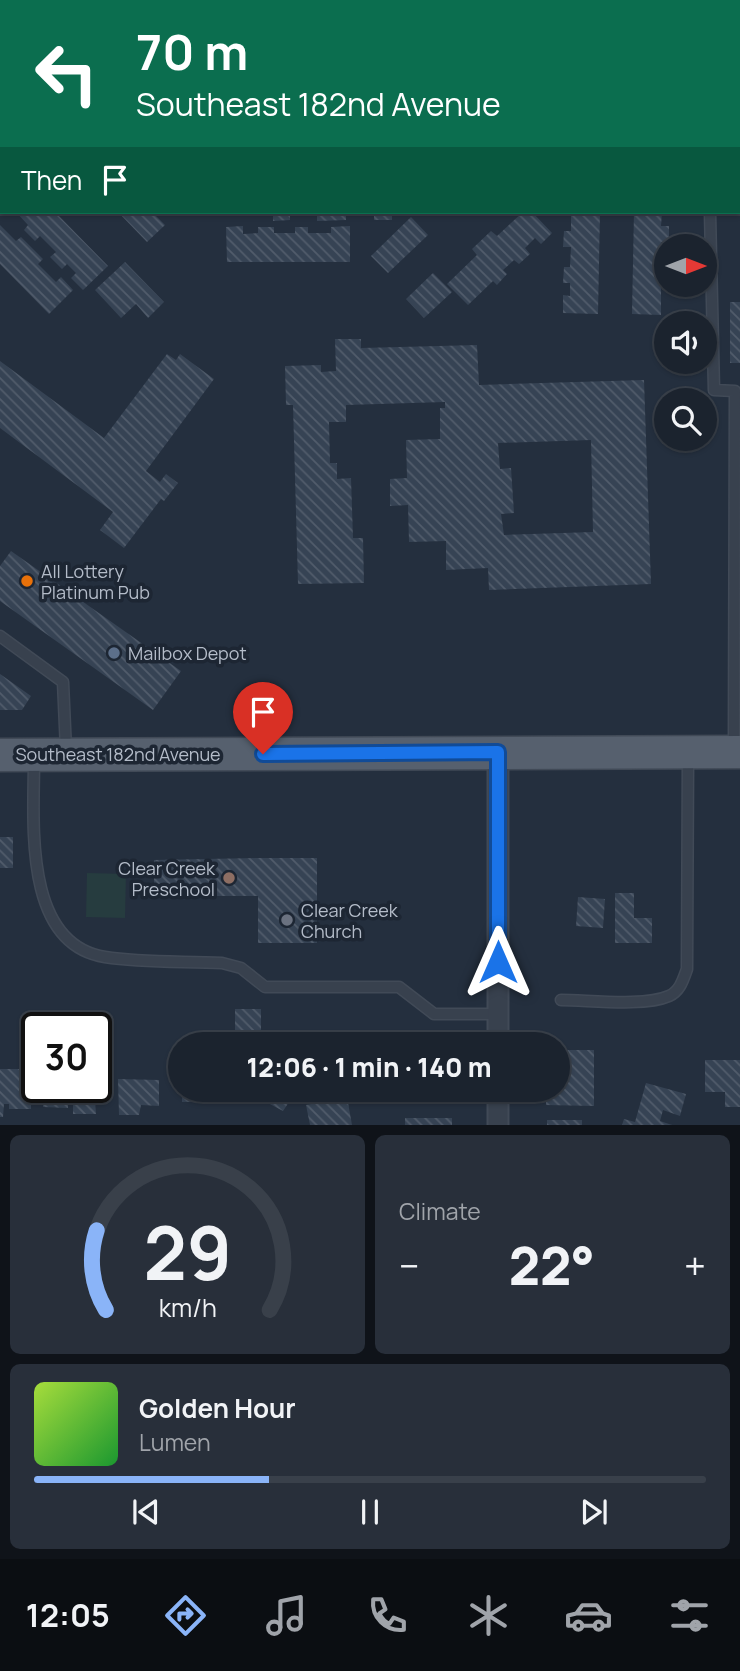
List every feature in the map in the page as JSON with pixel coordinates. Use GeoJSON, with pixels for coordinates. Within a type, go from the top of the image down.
{"type":"FeatureCollection","features":[{"type":"Feature","properties":{"kind":"main road","name":"Southeast 182nd Avenue"},"geometry":{"type":"LineString","coordinates":[[0,755],[737,752]]}},
{"type":"Feature","properties":{"kind":"street"},"geometry":{"type":"LineString","coordinates":[[498,752],[498,1032]]}},
{"type":"Feature","properties":{"kind":"street"},"geometry":{"type":"LineString","coordinates":[[498,1102],[498,1125]]}},
{"type":"Feature","properties":{"kind":"lane"},"geometry":{"type":"LineString","coordinates":[[710,214],[714,390],[736,391],[737,752]]}},
{"type":"Feature","properties":{"kind":"lane"},"geometry":{"type":"LineString","coordinates":[[0,636],[63,682],[66,754]]}},
{"type":"Feature","properties":{"kind":"lane"},"geometry":{"type":"LineString","coordinates":[[561,1000],[646,1000],[669,996],[681,985],[687,969],[688,752]]}},
{"type":"Feature","properties":{"kind":"lane"},"geometry":{"type":"LineString","coordinates":[[34,754],[34,836],[42,897],[56,923],[77,946],[103,957],[232,965],[241,968],[265,987],[399,987],[434,1014],[498,1014]]}},
{"type":"Feature","properties":{"kind":"green space"},"geometry":{"type":"Polygon","coordinates":[[[87,873],[126,874],[125,918],[86,917],[87,873]]]}},
{"type":"Feature","properties":{"kind":"building"},"geometry":{"type":"Polygon","coordinates":[[[18,214],[57,214],[108,266],[83,290],[71,278],[76,273],[67,264],[62,269],[50,257],[56,252],[40,236],[35,241],[24,230],[28,225],[18,214]]]}},
{"type":"Feature","properties":{"kind":"building"},"geometry":{"type":"Polygon","coordinates":[[[120,214],[154,214],[165,225],[147,242],[120,214]]]}},
{"type":"Feature","properties":{"kind":"building"},"geometry":{"type":"Polygon","coordinates":[[[273,214],[290,214],[290,220],[273,221],[273,214]]]}},
{"type":"Feature","properties":{"kind":"building"},"geometry":{"type":"Polygon","coordinates":[[[317,214],[346,214],[346,220],[317,221],[317,214]]]}},
{"type":"Feature","properties":{"kind":"building"},"geometry":{"type":"Polygon","coordinates":[[[374,214],[392,214],[392,220],[374,220],[374,214]]]}},
{"type":"Feature","properties":{"kind":"building"},"geometry":{"type":"Polygon","coordinates":[[[521,214],[534,214],[552,233],[541,244],[535,238],[525,248],[530,254],[519,264],[514,260],[503,270],[507,274],[497,285],[493,281],[468,305],[447,284],[477,255],[472,249],[491,231],[497,236],[521,214]]]}},
{"type":"Feature","properties":{"kind":"building"},"geometry":{"type":"Polygon","coordinates":[[[571,214],[600,214],[598,314],[563,313],[563,295],[570,296],[570,283],[563,283],[564,267],[570,267],[571,247],[563,247],[564,231],[571,231],[571,214]]]}},
{"type":"Feature","properties":{"kind":"building"},"geometry":{"type":"Polygon","coordinates":[[[634,214],[662,214],[661,226],[669,226],[669,234],[654,234],[654,298],[661,298],[661,311],[654,311],[654,315],[632,314],[634,214]]]}},
{"type":"Feature","properties":{"kind":"building"},"geometry":{"type":"Polygon","coordinates":[[[411,217],[428,235],[388,273],[371,256],[411,217]]]}},
{"type":"Feature","properties":{"kind":"building"},"geometry":{"type":"Polygon","coordinates":[[[0,225],[16,241],[21,237],[43,259],[38,264],[56,282],[61,277],[73,290],[49,314],[0,264],[0,225]]]}},
{"type":"Feature","properties":{"kind":"building"},"geometry":{"type":"Polygon","coordinates":[[[243,226],[243,234],[258,233],[258,227],[274,227],[274,233],[295,233],[295,227],[308,227],[308,233],[331,233],[331,227],[350,226],[350,262],[227,262],[226,227],[243,226]]]}},
{"type":"Feature","properties":{"kind":"building"},"geometry":{"type":"Polygon","coordinates":[[[125,262],[164,302],[148,318],[136,304],[121,318],[95,290],[125,262]]]}},
{"type":"Feature","properties":{"kind":"building"},"geometry":{"type":"Polygon","coordinates":[[[433,273],[452,292],[424,318],[406,299],[433,273]]]}},
{"type":"Feature","properties":{"kind":"building"},"geometry":{"type":"Polygon","coordinates":[[[730,302],[740,302],[740,363],[730,363],[730,302]]]}},
{"type":"Feature","properties":{"kind":"building"},"geometry":{"type":"Polygon","coordinates":[[[335,339],[361,339],[361,348],[477,345],[479,385],[644,380],[651,584],[489,590],[488,568],[446,570],[446,541],[409,542],[408,505],[390,506],[390,479],[407,478],[406,440],[440,439],[440,408],[445,408],[445,402],[346,405],[346,422],[329,422],[330,463],[337,463],[337,479],[351,478],[353,538],[363,538],[364,583],[298,584],[293,405],[286,405],[285,366],[321,365],[321,372],[336,371],[335,339]],[[591,440],[498,443],[500,469],[511,468],[514,513],[501,514],[504,535],[593,532],[591,440]]]}},
{"type":"Feature","properties":{"kind":"building"},"geometry":{"type":"Polygon","coordinates":[[[167,354],[176,360],[180,354],[214,379],[146,471],[160,482],[166,474],[178,483],[164,501],[161,499],[124,548],[100,530],[113,512],[0,428],[0,361],[104,438],[167,354]]]}},
{"type":"Feature","properties":{"kind":"building"},"geometry":{"type":"Polygon","coordinates":[[[11,551],[181,671],[153,710],[0,601],[0,566],[11,551]]]}},
{"type":"Feature","properties":{"kind":"building"},"geometry":{"type":"Polygon","coordinates":[[[0,674],[31,696],[22,710],[0,710],[0,674]]]}},
{"type":"Feature","properties":{"kind":"building"},"geometry":{"type":"Polygon","coordinates":[[[0,837],[13,837],[13,868],[0,868],[0,837]]]}},
{"type":"Feature","properties":{"kind":"building","name":"Clear Creek Church"},"geometry":{"type":"Polygon","coordinates":[[[317,858],[317,943],[258,943],[258,896],[154,896],[154,860],[317,858]]]}},
{"type":"Feature","properties":{"kind":"building"},"geometry":{"type":"Polygon","coordinates":[[[615,893],[634,893],[634,918],[652,918],[652,943],[615,943],[615,893]]]}},
{"type":"Feature","properties":{"kind":"building"},"geometry":{"type":"Polygon","coordinates":[[[578,897],[605,899],[603,928],[576,926],[578,897]]]}},
{"type":"Feature","properties":{"kind":"building"},"geometry":{"type":"Polygon","coordinates":[[[235,1009],[261,1009],[261,1032],[235,1032],[235,1009]]]}},
{"type":"Feature","properties":{"kind":"building"},"geometry":{"type":"Polygon","coordinates":[[[570,1050],[594,1050],[594,1106],[546,1105],[546,1102],[570,1102],[570,1050]]]}},
{"type":"Feature","properties":{"kind":"building"},"geometry":{"type":"Polygon","coordinates":[[[705,1060],[740,1060],[740,1107],[725,1107],[725,1092],[705,1092],[705,1060]]]}},
{"type":"Feature","properties":{"kind":"building"},"geometry":{"type":"Polygon","coordinates":[[[0,1069],[21,1069],[21,1103],[31,1103],[31,1109],[9,1109],[9,1104],[4,1104],[3,1117],[0,1117],[0,1069]]]}},
{"type":"Feature","properties":{"kind":"building"},"geometry":{"type":"Polygon","coordinates":[[[118,1079],[159,1080],[159,1106],[141,1105],[139,1115],[119,1115],[118,1079]]]}},
{"type":"Feature","properties":{"kind":"building"},"geometry":{"type":"Polygon","coordinates":[[[646,1083],[686,1094],[680,1116],[663,1110],[660,1121],[672,1125],[622,1125],[624,1119],[635,1122],[646,1083]]]}},
{"type":"Feature","properties":{"kind":"building"},"geometry":{"type":"Polygon","coordinates":[[[266,1102],[289,1102],[283,1111],[266,1102]]]}},
{"type":"Feature","properties":{"kind":"building"},"geometry":{"type":"Polygon","coordinates":[[[348,1102],[352,1125],[310,1125],[306,1105],[348,1102]]]}},
{"type":"Feature","properties":{"kind":"building"},"geometry":{"type":"Polygon","coordinates":[[[43,1103],[68,1103],[68,1108],[43,1107],[43,1103]]]}},
{"type":"Feature","properties":{"kind":"building"},"geometry":{"type":"Polygon","coordinates":[[[73,1103],[95,1103],[96,1114],[73,1114],[73,1103]]]}},
{"type":"Feature","properties":{"kind":"building"},"geometry":{"type":"Polygon","coordinates":[[[405,1118],[452,1118],[452,1125],[405,1125],[405,1118]]]}},
{"type":"Feature","properties":{"kind":"building"},"geometry":{"type":"Polygon","coordinates":[[[547,1120],[582,1120],[582,1125],[547,1125],[547,1120]]]}},
{"type":"Feature","properties":{"kind":"place","name":"All Lottery Platinum Pub"},"geometry":{"type":"Point","coordinates":[27,581]}},
{"type":"Feature","properties":{"kind":"place","name":"Mailbox Depot"},"geometry":{"type":"Point","coordinates":[114,653]}},
{"type":"Feature","properties":{"kind":"place","name":"Clear Creek Preschool"},"geometry":{"type":"Point","coordinates":[229,878]}},
{"type":"Feature","properties":{"kind":"place","name":"Clear Creek Church"},"geometry":{"type":"Point","coordinates":[287,920]}},
{"type":"Feature","properties":{"kind":"route"},"geometry":{"type":"LineString","coordinates":[[263,754],[498,752],[498,962]]}}]}
